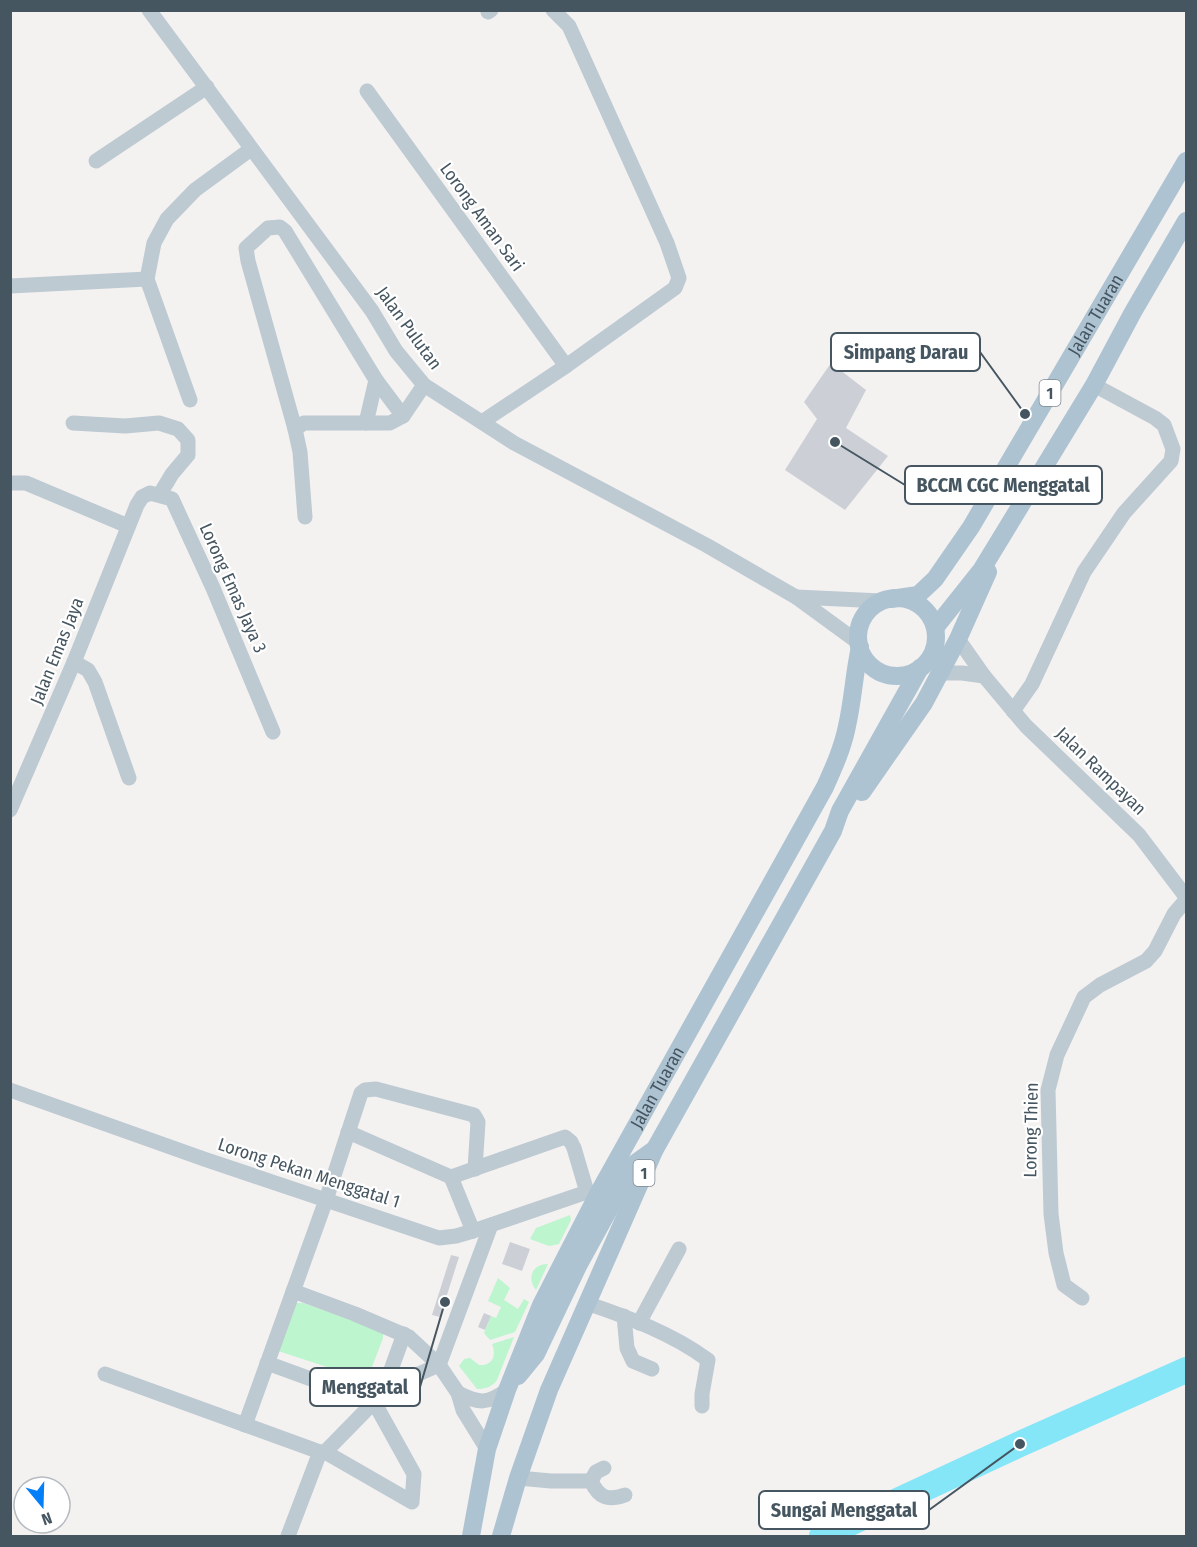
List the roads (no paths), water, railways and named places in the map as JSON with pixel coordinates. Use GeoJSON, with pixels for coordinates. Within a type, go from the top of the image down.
{"type":"FeatureCollection","features":[{"type":"Feature","properties":{"kind":"main road","name":"Jalan Tuaran"},"geometry":{"type":"LineString","coordinates":[[887,600],[918,595],[935,579],[971,526],[1186,161]]}},
{"type":"Feature","properties":{"kind":"main road","name":"Jalan Tuaran"},"geometry":{"type":"LineString","coordinates":[[935,628],[982,569],[1094,385],[1186,221]]}},
{"type":"Feature","properties":{"kind":"main road"},"geometry":{"type":"LineString","coordinates":[[833,831],[924,703],[958,639],[988,573],[995,547]]}},
{"type":"Feature","properties":{"kind":"main road"},"geometry":{"type":"LineString","coordinates":[[887,600],[906,599],[919,605],[929,615],[935,628]]}},
{"type":"Feature","properties":{"kind":"main road","name":"1"},"geometry":{"type":"LineString","coordinates":[[859,645],[858,635],[863,619],[868,612],[887,600]]}},
{"type":"Feature","properties":{"kind":"main road","name":"1"},"geometry":{"type":"LineString","coordinates":[[920,668],[933,652],[936,638],[935,628]]}},
{"type":"Feature","properties":{"kind":"main road","name":"Jalan Tuaran"},"geometry":{"type":"LineString","coordinates":[[471,1536],[487,1449],[507,1390],[541,1305],[593,1193],[655,1089],[825,787],[841,752],[848,724],[853,675],[859,645]]}},
{"type":"Feature","properties":{"kind":"main road"},"geometry":{"type":"LineString","coordinates":[[859,645],[869,663],[884,674],[903,675],[920,668]]}},
{"type":"Feature","properties":{"kind":"main road","name":"Jalan Tuaran"},"geometry":{"type":"LineString","coordinates":[[501,1536],[518,1478],[549,1390],[655,1149],[833,831],[840,811],[920,668]]}},
{"type":"Feature","properties":{"kind":"main road"},"geometry":{"type":"LineString","coordinates":[[655,1089],[651,1106],[657,1113],[664,1110],[805,857],[822,850]]}},
{"type":"Feature","properties":{"kind":"main road"},"geometry":{"type":"LineString","coordinates":[[507,1390],[536,1354],[578,1266],[634,1164],[655,1149]]}},
{"type":"Feature","properties":{"kind":"street","name":"Jalan Pulutan"},"geometry":{"type":"LineString","coordinates":[[149,10],[372,311],[396,351],[424,385],[514,443],[706,545],[795,597],[859,645]]}},
{"type":"Feature","properties":{"kind":"street"},"geometry":{"type":"LineString","coordinates":[[482,422],[566,366],[675,288],[679,278],[667,243],[569,26],[552,10]]}},
{"type":"Feature","properties":{"kind":"street"},"geometry":{"type":"LineString","coordinates":[[96,161],[207,87]]}},
{"type":"Feature","properties":{"kind":"street","name":"Lorong Aman Sari"},"geometry":{"type":"LineString","coordinates":[[367,92],[566,366]]}},
{"type":"Feature","properties":{"kind":"street"},"geometry":{"type":"LineString","coordinates":[[190,400],[147,279],[154,243],[167,219],[195,190],[251,149]]}},
{"type":"Feature","properties":{"kind":"street"},"geometry":{"type":"LineString","coordinates":[[305,517],[300,452],[295,429],[246,249],[268,228],[280,227],[285,231],[376,380],[403,416]]}},
{"type":"Feature","properties":{"kind":"street"},"geometry":{"type":"LineString","coordinates":[[10,286],[147,279]]}},
{"type":"Feature","properties":{"kind":"street"},"geometry":{"type":"LineString","coordinates":[[366,423],[376,380]]}},
{"type":"Feature","properties":{"kind":"street"},"geometry":{"type":"LineString","coordinates":[[295,429],[304,423],[390,423],[403,416],[424,385]]}},
{"type":"Feature","properties":{"kind":"street"},"geometry":{"type":"LineString","coordinates":[[1014,711],[1036,676],[1084,572],[1124,513],[1171,461],[1173,449],[1164,425],[1094,385]]}},
{"type":"Feature","properties":{"kind":"street"},"geometry":{"type":"LineString","coordinates":[[73,423],[125,426],[159,423],[178,429],[188,440],[188,454],[160,494]]}},
{"type":"Feature","properties":{"kind":"street"},"geometry":{"type":"LineString","coordinates":[[10,483],[26,483],[128,526]]}},
{"type":"Feature","properties":{"kind":"street","name":"Jalan Emas Jaya"},"geometry":{"type":"LineString","coordinates":[[10,810],[74,662],[137,505],[142,497],[150,493],[160,494]]}},
{"type":"Feature","properties":{"kind":"street","name":"Lorong Emas Jaya 3"},"geometry":{"type":"LineString","coordinates":[[160,494],[172,499],[213,588],[273,732]]}},
{"type":"Feature","properties":{"kind":"street","name":"Jalan Pulutan"},"geometry":{"type":"LineString","coordinates":[[795,597],[887,600]]}},
{"type":"Feature","properties":{"kind":"street","name":"Jalan Rampayan"},"geometry":{"type":"LineString","coordinates":[[958,639],[984,676],[1026,726],[1139,835],[1186,898]]}},
{"type":"Feature","properties":{"kind":"street"},"geometry":{"type":"LineString","coordinates":[[74,662],[88,669],[95,682],[129,778]]}},
{"type":"Feature","properties":{"kind":"street"},"geometry":{"type":"LineString","coordinates":[[940,673],[984,676]]}},
{"type":"Feature","properties":{"kind":"street","name":"Lorong Thien"},"geometry":{"type":"LineString","coordinates":[[1082,1298],[1064,1285],[1056,1253],[1052,1224],[1048,1090],[1051,1077],[1057,1055],[1084,997],[1100,985],[1146,961],[1155,951],[1174,914],[1186,898]]}},
{"type":"Feature","properties":{"kind":"street"},"geometry":{"type":"LineString","coordinates":[[245,1425],[326,1200],[361,1093],[370,1089],[474,1115],[478,1122],[475,1169]]}},
{"type":"Feature","properties":{"kind":"street","name":"Lorong Pekan Menggatal 1"},"geometry":{"type":"LineString","coordinates":[[10,1090],[439,1238],[456,1236],[593,1193]]}},
{"type":"Feature","properties":{"kind":"street"},"geometry":{"type":"LineString","coordinates":[[348,1132],[451,1176],[565,1137],[574,1148],[593,1193]]}},
{"type":"Feature","properties":{"kind":"street"},"geometry":{"type":"LineString","coordinates":[[451,1176],[473,1231]]}},
{"type":"Feature","properties":{"kind":"street"},"geometry":{"type":"LineString","coordinates":[[384,1389],[439,1365],[491,1225]]}},
{"type":"Feature","properties":{"kind":"street"},"geometry":{"type":"LineString","coordinates":[[639,1323],[679,1250]]}},
{"type":"Feature","properties":{"kind":"street"},"geometry":{"type":"LineString","coordinates":[[293,1291],[409,1336],[439,1365],[458,1393],[463,1410],[487,1449]]}},
{"type":"Feature","properties":{"kind":"street"},"geometry":{"type":"LineString","coordinates":[[586,1303],[639,1323],[693,1349],[708,1360],[702,1406]]}},
{"type":"Feature","properties":{"kind":"street"},"geometry":{"type":"LineString","coordinates":[[624,1316],[627,1348],[633,1361],[652,1369]]}},
{"type":"Feature","properties":{"kind":"street"},"geometry":{"type":"LineString","coordinates":[[288,1536],[322,1452],[374,1402],[384,1389],[404,1334]]}},
{"type":"Feature","properties":{"kind":"street"},"geometry":{"type":"LineString","coordinates":[[105,1374],[322,1452],[412,1502],[414,1474],[374,1402],[267,1363]]}},
{"type":"Feature","properties":{"kind":"street"},"geometry":{"type":"LineString","coordinates":[[458,1393],[473,1401],[493,1400],[507,1390]]}},
{"type":"Feature","properties":{"kind":"street"},"geometry":{"type":"LineString","coordinates":[[591,1481],[596,1472],[604,1468]]}},
{"type":"Feature","properties":{"kind":"street"},"geometry":{"type":"LineString","coordinates":[[518,1478],[591,1481]]}},
{"type":"Feature","properties":{"kind":"street"},"geometry":{"type":"LineString","coordinates":[[591,1481],[596,1492],[603,1497],[616,1498],[625,1495]]}},
{"type":"Feature","properties":{"kind":"waterway"},"geometry":{"type":"LineString","coordinates":[[822,1536],[1186,1370]]}},
{"type":"Feature","properties":{"kind":"place","name":"Simpang Darau"},"geometry":{"type":"Point","coordinates":[1025,414]}},
{"type":"Feature","properties":{"kind":"place","name":"BCCM CGC Menggatal"},"geometry":{"type":"Point","coordinates":[835,442]}},
{"type":"Feature","properties":{"kind":"place","name":"Menggatal"},"geometry":{"type":"Point","coordinates":[445,1302]}},
{"type":"Feature","properties":{"kind":"place","name":"Sungai Menggatal"},"geometry":{"type":"Point","coordinates":[1020,1444]}}]}
